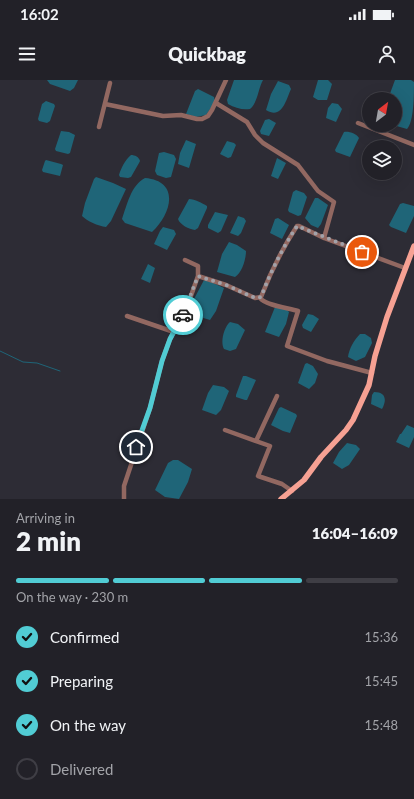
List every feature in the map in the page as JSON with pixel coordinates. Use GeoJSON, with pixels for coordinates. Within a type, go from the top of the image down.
{"type":"FeatureCollection","features":[{"type":"Feature","properties":{"kind":"main road"},"geometry":{"type":"LineString","coordinates":[[281,499],[304,480],[349,427],[366,394],[375,356],[387,317],[414,246]]}},
{"type":"Feature","properties":{"kind":"street"},"geometry":{"type":"LineString","coordinates":[[105,104],[163,116],[181,115],[202,119],[208,116],[216,103],[226,80]]}},
{"type":"Feature","properties":{"kind":"street"},"geometry":{"type":"LineString","coordinates":[[99,127],[110,83]]}},
{"type":"Feature","properties":{"kind":"street"},"geometry":{"type":"LineString","coordinates":[[216,103],[246,122],[255,136],[264,143],[298,165],[318,191],[334,202],[324,238]]}},
{"type":"Feature","properties":{"kind":"street"},"geometry":{"type":"LineString","coordinates":[[358,123],[414,145]]}},
{"type":"Feature","properties":{"kind":"street"},"geometry":{"type":"LineString","coordinates":[[260,298],[273,267],[297,226],[324,238],[405,268]]}},
{"type":"Feature","properties":{"kind":"street"},"geometry":{"type":"LineString","coordinates":[[124,499],[124,486],[150,408],[162,361],[174,332],[178,327],[187,307],[198,276],[198,266],[185,260]]}},
{"type":"Feature","properties":{"kind":"street"},"geometry":{"type":"LineString","coordinates":[[198,276],[226,285],[255,298],[260,298],[261,300],[273,305],[298,311],[287,346],[327,361],[372,373]]}},
{"type":"Feature","properties":{"kind":"street"},"geometry":{"type":"LineString","coordinates":[[128,316],[174,332]]}},
{"type":"Feature","properties":{"kind":"street"},"geometry":{"type":"LineString","coordinates":[[256,441],[278,396]]}},
{"type":"Feature","properties":{"kind":"street"},"geometry":{"type":"LineString","coordinates":[[225,430],[270,446],[258,476],[282,484],[292,491]]}},
{"type":"Feature","properties":{"kind":"water"},"geometry":{"type":"Polygon","coordinates":[[[47,80],[78,80],[74,88],[70,91],[50,84],[47,80]]]}},
{"type":"Feature","properties":{"kind":"water"},"geometry":{"type":"Polygon","coordinates":[[[234,80],[263,80],[255,103],[250,109],[233,107],[228,104],[227,100],[234,80]]]}},
{"type":"Feature","properties":{"kind":"water"},"geometry":{"type":"Polygon","coordinates":[[[318,80],[328,80],[332,84],[327,100],[318,100],[313,97],[318,80]]]}},
{"type":"Feature","properties":{"kind":"water"},"geometry":{"type":"Polygon","coordinates":[[[395,80],[411,80],[414,82],[414,101],[411,121],[407,129],[402,128],[402,92],[391,92],[395,80]]]}},
{"type":"Feature","properties":{"kind":"water"},"geometry":{"type":"Polygon","coordinates":[[[278,81],[289,85],[291,89],[280,111],[271,112],[266,110],[271,94],[278,81]]]}},
{"type":"Feature","properties":{"kind":"water"},"geometry":{"type":"Polygon","coordinates":[[[198,89],[214,97],[215,102],[206,115],[196,117],[186,114],[195,91],[198,89]]]}},
{"type":"Feature","properties":{"kind":"water"},"geometry":{"type":"Polygon","coordinates":[[[46,101],[54,104],[55,106],[50,121],[47,123],[39,121],[38,119],[42,104],[46,101]]]}},
{"type":"Feature","properties":{"kind":"water"},"geometry":{"type":"Polygon","coordinates":[[[332,103],[338,104],[342,109],[336,122],[326,118],[328,108],[332,103]]]}},
{"type":"Feature","properties":{"kind":"water"},"geometry":{"type":"Polygon","coordinates":[[[269,119],[276,123],[269,136],[261,134],[260,131],[265,120],[269,119]]]}},
{"type":"Feature","properties":{"kind":"water"},"geometry":{"type":"Polygon","coordinates":[[[61,131],[69,132],[75,135],[70,153],[68,154],[56,151],[55,149],[61,131]]]}},
{"type":"Feature","properties":{"kind":"water"},"geometry":{"type":"Polygon","coordinates":[[[344,132],[353,133],[359,138],[350,157],[336,152],[335,150],[344,132]]]}},
{"type":"Feature","properties":{"kind":"water"},"geometry":{"type":"Polygon","coordinates":[[[186,140],[196,144],[189,168],[178,164],[180,153],[186,140]]]}},
{"type":"Feature","properties":{"kind":"water"},"geometry":{"type":"Polygon","coordinates":[[[227,141],[236,145],[231,157],[228,158],[220,154],[227,141]]]}},
{"type":"Feature","properties":{"kind":"water"},"geometry":{"type":"Polygon","coordinates":[[[164,152],[174,155],[176,159],[171,177],[166,178],[157,175],[155,171],[159,153],[164,152]]]}},
{"type":"Feature","properties":{"kind":"water"},"geometry":{"type":"Polygon","coordinates":[[[131,155],[138,157],[140,161],[139,163],[131,177],[120,177],[119,175],[122,167],[131,155]]]}},
{"type":"Feature","properties":{"kind":"water"},"geometry":{"type":"Polygon","coordinates":[[[277,158],[286,163],[278,179],[271,176],[277,158]]]}},
{"type":"Feature","properties":{"kind":"water"},"geometry":{"type":"Polygon","coordinates":[[[46,160],[63,165],[60,176],[43,172],[42,170],[46,160]]]}},
{"type":"Feature","properties":{"kind":"water"},"geometry":{"type":"Polygon","coordinates":[[[96,177],[126,189],[111,221],[106,227],[93,223],[82,216],[85,203],[96,177]]]}},
{"type":"Feature","properties":{"kind":"water"},"geometry":{"type":"Polygon","coordinates":[[[145,178],[156,180],[164,185],[168,192],[168,208],[159,225],[152,232],[125,223],[122,219],[133,190],[140,181],[145,178]]]}},
{"type":"Feature","properties":{"kind":"water"},"geometry":{"type":"Polygon","coordinates":[[[296,190],[304,193],[307,197],[301,215],[298,216],[289,212],[288,210],[293,192],[296,190]]]}},
{"type":"Feature","properties":{"kind":"water"},"geometry":{"type":"Polygon","coordinates":[[[315,198],[318,198],[328,205],[318,228],[311,225],[305,218],[315,198]]]}},
{"type":"Feature","properties":{"kind":"water"},"geometry":{"type":"Polygon","coordinates":[[[189,199],[196,200],[207,206],[198,228],[195,230],[185,226],[178,219],[189,199]]]}},
{"type":"Feature","properties":{"kind":"water"},"geometry":{"type":"Polygon","coordinates":[[[403,203],[414,206],[414,216],[406,233],[389,225],[400,204],[403,203]]]}},
{"type":"Feature","properties":{"kind":"water"},"geometry":{"type":"Polygon","coordinates":[[[215,212],[228,215],[221,231],[218,233],[208,228],[208,225],[215,212]]]}},
{"type":"Feature","properties":{"kind":"water"},"geometry":{"type":"Polygon","coordinates":[[[238,216],[244,218],[246,221],[241,233],[238,236],[230,233],[238,216]]]}},
{"type":"Feature","properties":{"kind":"water"},"geometry":{"type":"Polygon","coordinates":[[[278,218],[289,225],[282,239],[270,233],[275,219],[278,218]]]}},
{"type":"Feature","properties":{"kind":"water"},"geometry":{"type":"Polygon","coordinates":[[[163,227],[174,230],[176,234],[167,250],[154,244],[163,227]]]}},
{"type":"Feature","properties":{"kind":"water"},"geometry":{"type":"Polygon","coordinates":[[[229,242],[246,251],[243,266],[235,277],[217,272],[222,254],[229,242]]]}},
{"type":"Feature","properties":{"kind":"water"},"geometry":{"type":"Polygon","coordinates":[[[148,264],[155,268],[150,283],[141,279],[148,264]]]}},
{"type":"Feature","properties":{"kind":"water"},"geometry":{"type":"Polygon","coordinates":[[[204,280],[224,288],[216,311],[210,320],[190,312],[194,299],[204,280]]]}},
{"type":"Feature","properties":{"kind":"water"},"geometry":{"type":"Polygon","coordinates":[[[275,307],[287,310],[289,312],[286,324],[279,337],[265,332],[275,307]]]}},
{"type":"Feature","properties":{"kind":"water"},"geometry":{"type":"Polygon","coordinates":[[[308,314],[319,319],[311,332],[303,328],[302,325],[308,314]]]}},
{"type":"Feature","properties":{"kind":"water"},"geometry":{"type":"Polygon","coordinates":[[[230,322],[238,324],[245,330],[236,349],[230,351],[224,349],[222,343],[224,331],[230,322]]]}},
{"type":"Feature","properties":{"kind":"water"},"geometry":{"type":"Polygon","coordinates":[[[360,334],[365,334],[371,338],[372,343],[365,357],[356,361],[348,357],[352,345],[360,334]]]}},
{"type":"Feature","properties":{"kind":"water"},"geometry":{"type":"Polygon","coordinates":[[[307,363],[313,366],[318,374],[315,383],[309,389],[298,383],[305,364],[307,363]]]}},
{"type":"Feature","properties":{"kind":"water"},"geometry":{"type":"Polygon","coordinates":[[[243,376],[256,380],[247,400],[236,397],[243,376]]]}},
{"type":"Feature","properties":{"kind":"water"},"geometry":{"type":"Polygon","coordinates":[[[213,385],[224,387],[229,391],[221,410],[216,415],[202,410],[208,393],[213,385]]]}},
{"type":"Feature","properties":{"kind":"water"},"geometry":{"type":"Polygon","coordinates":[[[374,392],[381,393],[384,397],[385,403],[382,409],[371,404],[372,395],[374,392]]]}},
{"type":"Feature","properties":{"kind":"water"},"geometry":{"type":"Polygon","coordinates":[[[281,407],[296,414],[297,416],[290,433],[271,425],[279,408],[281,407]]]}},
{"type":"Feature","properties":{"kind":"water"},"geometry":{"type":"Polygon","coordinates":[[[407,425],[414,428],[414,437],[409,448],[396,442],[407,425]]]}},
{"type":"Feature","properties":{"kind":"water"},"geometry":{"type":"Polygon","coordinates":[[[347,443],[356,445],[360,449],[349,465],[342,469],[333,463],[339,452],[347,443]]]}},
{"type":"Feature","properties":{"kind":"water"},"geometry":{"type":"Polygon","coordinates":[[[173,460],[178,460],[192,469],[188,482],[179,499],[165,497],[155,490],[168,463],[173,460]]]}},
{"type":"Feature","properties":{"kind":"waterway"},"geometry":{"type":"LineString","coordinates":[[0,351],[23,362],[37,363],[60,371]]}},
{"type":"Feature","properties":{"kind":"way so far"},"geometry":{"type":"LineString","coordinates":[[183,315],[198,276],[226,285],[255,298],[261,297],[273,267],[297,226],[362,252]]}},
{"type":"Feature","properties":{"kind":"route"},"geometry":{"type":"LineString","coordinates":[[136,447],[150,408],[162,361],[170,339],[178,327],[183,315]]}}]}
